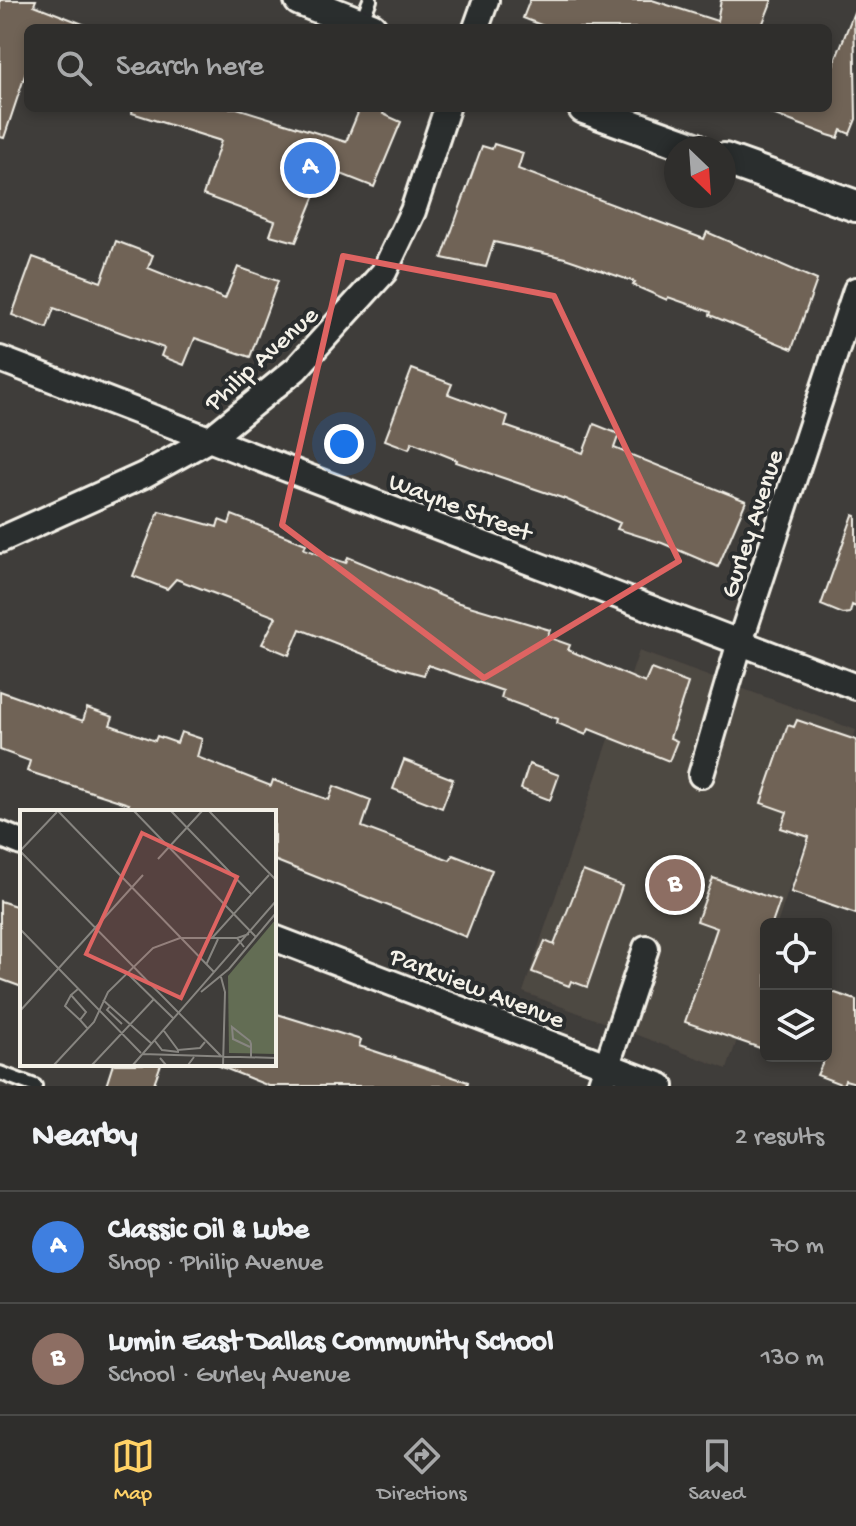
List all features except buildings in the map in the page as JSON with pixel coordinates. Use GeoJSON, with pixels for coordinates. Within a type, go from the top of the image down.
{"type":"FeatureCollection","features":[{"type":"Feature","properties":{"kind":"street"},"geometry":{"type":"LineString","coordinates":[[300,0],[367,17]]}},
{"type":"Feature","properties":{"kind":"street"},"geometry":{"type":"LineString","coordinates":[[477,24],[484,1]]}},
{"type":"Feature","properties":{"kind":"street","name":"Philip Avenue"},"geometry":{"type":"LineString","coordinates":[[0,540],[144,475],[211,438],[296,369],[384,272],[413,211],[446,112]]}},
{"type":"Feature","properties":{"kind":"street"},"geometry":{"type":"LineString","coordinates":[[595,112],[664,137]]}},
{"type":"Feature","properties":{"kind":"street"},"geometry":{"type":"LineString","coordinates":[[736,163],[856,206]]}},
{"type":"Feature","properties":{"kind":"street","name":"Gurley Avenue"},"geometry":{"type":"LineString","coordinates":[[701,775],[740,642],[856,290]]}},
{"type":"Feature","properties":{"kind":"street","name":"Wayne Street"},"geometry":{"type":"LineString","coordinates":[[0,359],[856,687]]}},
{"type":"Feature","properties":{"kind":"street"},"geometry":{"type":"LineString","coordinates":[[0,834],[20,842]]}},
{"type":"Feature","properties":{"kind":"street","name":"Parkview Avenue"},"geometry":{"type":"LineString","coordinates":[[276,939],[604,1076],[661,1086]]}},
{"type":"Feature","properties":{"kind":"street"},"geometry":{"type":"LineString","coordinates":[[604,1076],[646,948]]}},
{"type":"Feature","properties":{"kind":"lane"},"geometry":{"type":"LineString","coordinates":[[0,1073],[35,1086]]}},
{"type":"Feature","properties":{"kind":"highlighted area"},"geometry":{"type":"Polygon","coordinates":[[[343,256],[554,296],[679,561],[484,678],[282,525],[343,256]]]}},
{"type":"Feature","properties":{"kind":"shaded area"},"geometry":{"type":"Polygon","coordinates":[[[639,651],[856,730],[819,846],[805,842],[779,918],[760,918],[760,973],[727,1069],[523,992],[639,651]]]}},
{"type":"Feature","properties":{"kind":"place","name":"Classic Oil & Lube"},"geometry":{"type":"Point","coordinates":[310,168]}},
{"type":"Feature","properties":{"kind":"place","name":"Lumin East Dallas Community School"},"geometry":{"type":"Point","coordinates":[675,885]}}]}
